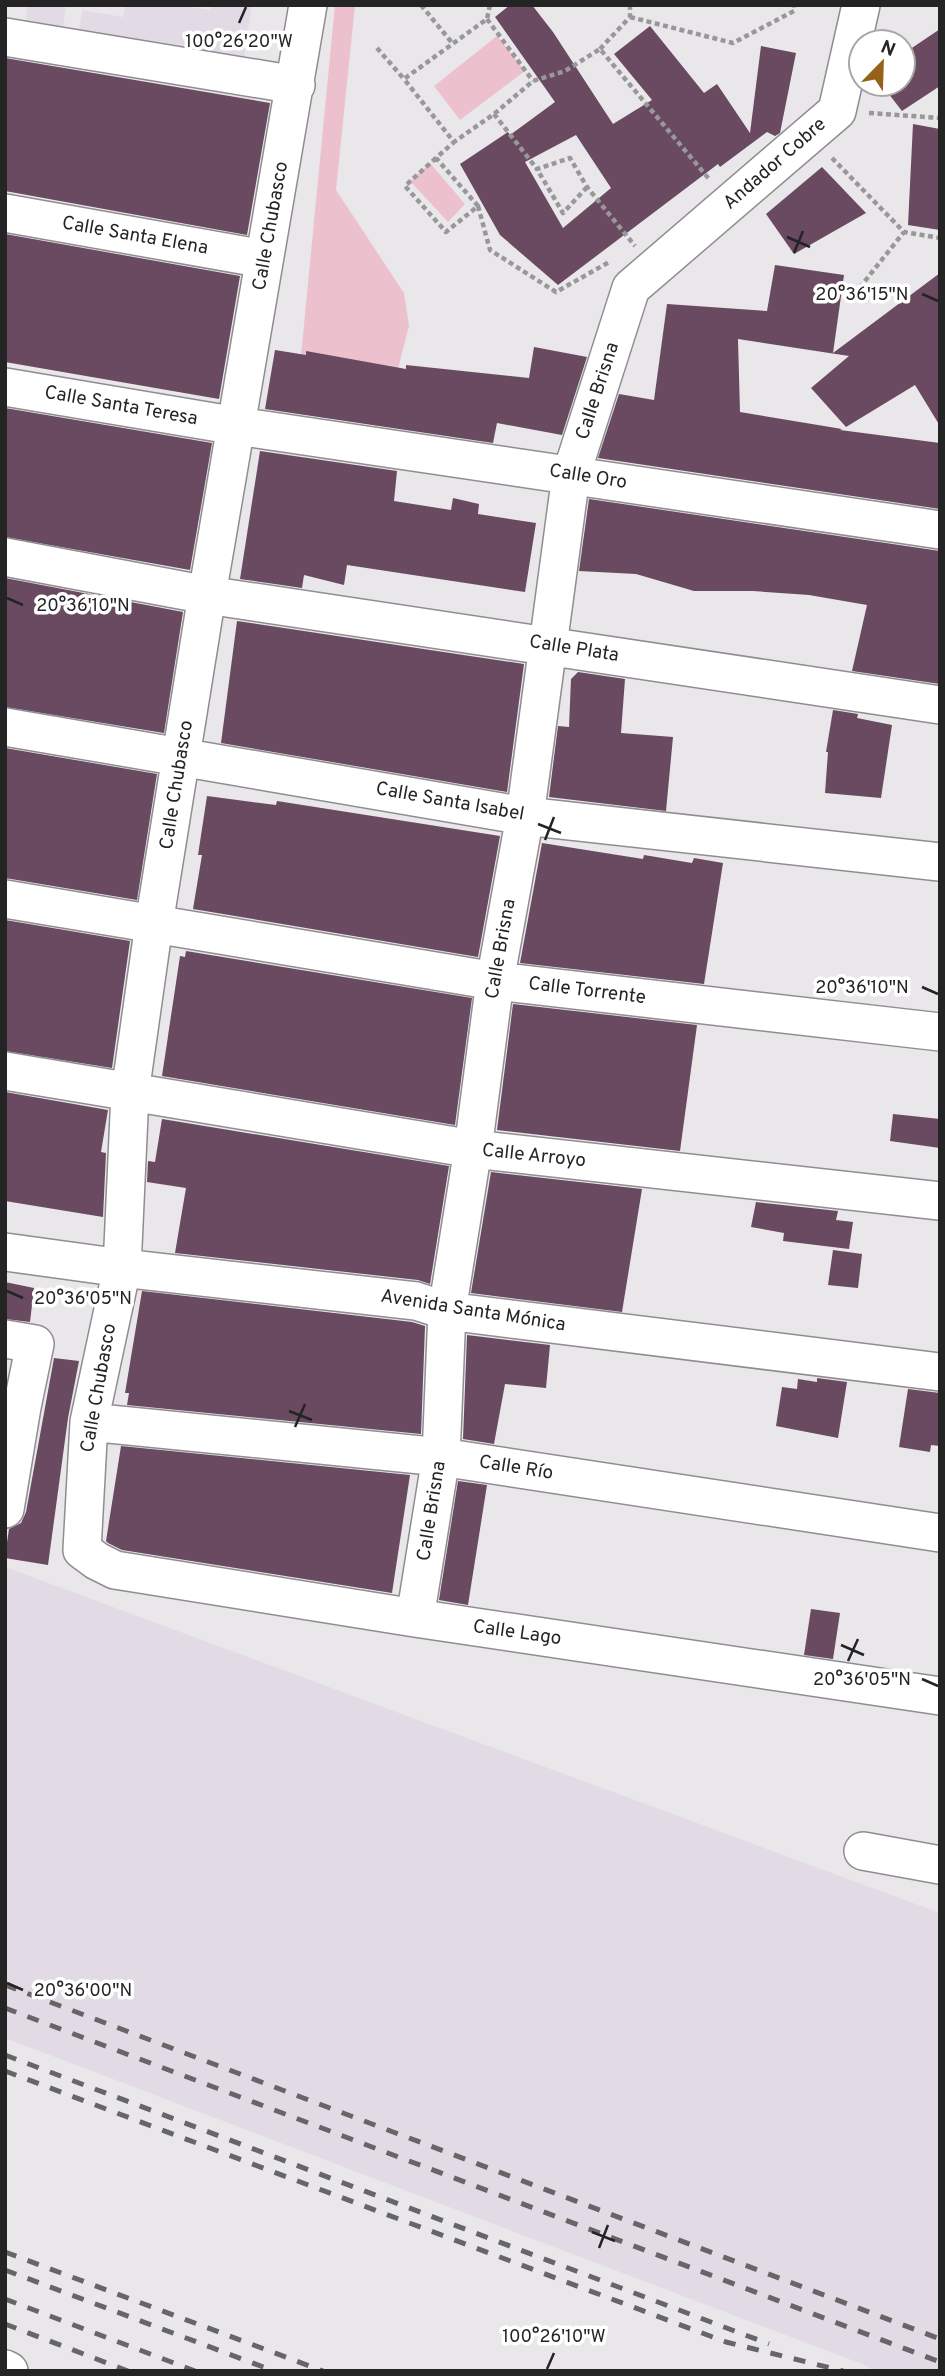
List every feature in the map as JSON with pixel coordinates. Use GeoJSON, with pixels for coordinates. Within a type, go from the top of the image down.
{"type":"FeatureCollection","features":[{"type":"Feature","properties":{"kind":"street","name":"Calle Chubasco"},"geometry":{"type":"LineString","coordinates":[[97,1562],[82,1550],[89,1422],[122,1268],[130,1093],[207,594],[308,5]]}},
{"type":"Feature","properties":{"kind":"street","name":"Andador Cobre"},"geometry":{"type":"LineString","coordinates":[[623,267],[730,204],[837,111],[861,5]]}},
{"type":"Feature","properties":{"kind":"street"},"geometry":{"type":"LineString","coordinates":[[5,37],[296,85]]}},
{"type":"Feature","properties":{"kind":"street","name":"Calle Santa Elena"},"geometry":{"type":"LineString","coordinates":[[5,213],[264,259]]}},
{"type":"Feature","properties":{"kind":"street","name":"Calle Brisna"},"geometry":{"type":"LineString","coordinates":[[415,1618],[441,1457],[447,1311],[495,981],[525,816],[571,475],[623,267]]}},
{"type":"Feature","properties":{"kind":"street","name":"Calle Santa Teresa"},"geometry":{"type":"LineString","coordinates":[[5,387],[237,426]]}},
{"type":"Feature","properties":{"kind":"street","name":"Calle Oro"},"geometry":{"type":"LineString","coordinates":[[237,426],[940,530]]}},
{"type":"Feature","properties":{"kind":"street","name":"Calle Plata"},"geometry":{"type":"LineString","coordinates":[[5,557],[207,594],[940,705]]}},
{"type":"Feature","properties":{"kind":"street","name":"Calle Santa Isabel"},"geometry":{"type":"LineString","coordinates":[[5,727],[525,816],[940,862]]}},
{"type":"Feature","properties":{"kind":"street","name":"Calle Torrente"},"geometry":{"type":"LineString","coordinates":[[5,899],[495,981],[940,1032]]}},
{"type":"Feature","properties":{"kind":"street","name":"Calle Arroyo"},"geometry":{"type":"LineString","coordinates":[[5,1071],[472,1149],[940,1201]]}},
{"type":"Feature","properties":{"kind":"street","name":"Avenida Santa Mónica"},"geometry":{"type":"LineString","coordinates":[[5,1252],[416,1301],[447,1311],[940,1372]]}},
{"type":"Feature","properties":{"kind":"street"},"geometry":{"type":"LineString","coordinates":[[5,1339],[35,1344],[13,1405],[5,1508]]}},
{"type":"Feature","properties":{"kind":"street","name":"Calle Río"},"geometry":{"type":"LineString","coordinates":[[89,1422],[441,1457],[940,1533]]}},
{"type":"Feature","properties":{"kind":"street","name":"Calle Lago"},"geometry":{"type":"LineString","coordinates":[[97,1562],[115,1570],[415,1618],[940,1696]]}},
{"type":"Feature","properties":{"kind":"street"},"geometry":{"type":"LineString","coordinates":[[863,1851],[940,1864]]}},
{"type":"Feature","properties":{"kind":"path"},"geometry":{"type":"LineString","coordinates":[[421,5],[453,44]]}},
{"type":"Feature","properties":{"kind":"path"},"geometry":{"type":"LineString","coordinates":[[404,79],[487,19],[490,5]]}},
{"type":"Feature","properties":{"kind":"path"},"geometry":{"type":"LineString","coordinates":[[478,206],[446,232],[405,186],[454,142],[494,114],[533,81],[565,71],[600,49],[630,18],[630,5]]}},
{"type":"Feature","properties":{"kind":"path"},"geometry":{"type":"LineString","coordinates":[[630,18],[733,43],[794,11],[794,5]]}},
{"type":"Feature","properties":{"kind":"path"},"geometry":{"type":"LineString","coordinates":[[487,19],[533,81]]}},
{"type":"Feature","properties":{"kind":"path"},"geometry":{"type":"LineString","coordinates":[[377,48],[454,142]]}},
{"type":"Feature","properties":{"kind":"path"},"geometry":{"type":"LineString","coordinates":[[600,49],[730,204]]}},
{"type":"Feature","properties":{"kind":"path"},"geometry":{"type":"LineString","coordinates":[[837,111],[940,118]]}},
{"type":"Feature","properties":{"kind":"path"},"geometry":{"type":"LineString","coordinates":[[494,114],[537,169],[563,213],[587,187]]}},
{"type":"Feature","properties":{"kind":"path"},"geometry":{"type":"LineString","coordinates":[[810,134],[904,232],[940,238]]}},
{"type":"Feature","properties":{"kind":"path"},"geometry":{"type":"LineString","coordinates":[[436,158],[478,206],[490,250],[556,292],[623,267],[636,246],[587,187],[570,158],[537,169]]}},
{"type":"Feature","properties":{"kind":"path"},"geometry":{"type":"LineString","coordinates":[[849,300],[904,232]]}},
{"type":"Feature","properties":{"kind":"shaded area"},"geometry":{"type":"Polygon","coordinates":[[[28,5],[66,5],[63,27],[26,20],[28,5]]]}},
{"type":"Feature","properties":{"kind":"shaded area"},"geometry":{"type":"Polygon","coordinates":[[[125,5],[179,5],[210,10],[211,5],[252,5],[244,58],[79,30],[82,10],[123,17],[125,5]]]}},
{"type":"Feature","properties":{"kind":"shaded area"},"geometry":{"type":"Polygon","coordinates":[[[335,5],[355,5],[336,190],[404,293],[409,326],[392,392],[299,376],[335,5]]]}},
{"type":"Feature","properties":{"kind":"shaded area"},"geometry":{"type":"Polygon","coordinates":[[[497,36],[525,71],[460,120],[434,86],[497,36]]]}},
{"type":"Feature","properties":{"kind":"shaded area"},"geometry":{"type":"Polygon","coordinates":[[[430,163],[465,204],[448,222],[410,181],[430,163]]]}},
{"type":"Feature","properties":{"kind":"shaded area"},"geometry":{"type":"Polygon","coordinates":[[[5,1567],[940,1913],[940,2371],[873,2371],[867,2366],[5,2038],[5,1567]]]}},
{"type":"Feature","properties":{"kind":"building"},"geometry":{"type":"Polygon","coordinates":[[[510,5],[532,5],[553,32],[613,124],[652,100],[614,54],[650,26],[704,93],[717,84],[750,133],[761,46],[796,53],[780,133],[775,136],[767,132],[720,167],[718,164],[558,285],[500,235],[460,164],[508,132],[510,135],[555,102],[495,17],[510,5]],[[576,135],[525,162],[563,228],[611,188],[576,135]]]}},
{"type":"Feature","properties":{"kind":"building"},"geometry":{"type":"Polygon","coordinates":[[[940,29],[940,86],[902,111],[892,98],[917,98],[917,45],[940,29]]]}},
{"type":"Feature","properties":{"kind":"building"},"geometry":{"type":"Polygon","coordinates":[[[5,58],[270,103],[247,235],[5,191],[5,58]]]}},
{"type":"Feature","properties":{"kind":"building"},"geometry":{"type":"Polygon","coordinates":[[[913,124],[940,129],[940,230],[908,225],[913,124]]]}},
{"type":"Feature","properties":{"kind":"building"},"geometry":{"type":"Polygon","coordinates":[[[822,167],[866,213],[794,254],[766,214],[822,167]]]}},
{"type":"Feature","properties":{"kind":"building"},"geometry":{"type":"Polygon","coordinates":[[[5,234],[240,276],[219,399],[5,362],[5,234]]]}},
{"type":"Feature","properties":{"kind":"building"},"geometry":{"type":"Polygon","coordinates":[[[775,265],[844,275],[833,353],[940,273],[940,426],[915,385],[846,427],[811,388],[849,356],[738,339],[740,412],[842,429],[840,430],[940,443],[940,509],[598,458],[619,394],[654,400],[667,304],[767,311],[775,265]]]}},
{"type":"Feature","properties":{"kind":"building"},"geometry":{"type":"Polygon","coordinates":[[[534,347],[587,357],[562,435],[497,423],[493,443],[265,409],[275,350],[306,355],[306,351],[406,369],[406,365],[529,378],[534,347]]]}},
{"type":"Feature","properties":{"kind":"building"},"geometry":{"type":"Polygon","coordinates":[[[5,408],[212,443],[190,570],[5,537],[5,408]]]}},
{"type":"Feature","properties":{"kind":"building"},"geometry":{"type":"Polygon","coordinates":[[[260,451],[397,471],[394,501],[451,510],[453,498],[479,504],[478,514],[536,523],[525,592],[347,565],[344,585],[304,575],[302,588],[240,579],[260,451]]]}},
{"type":"Feature","properties":{"kind":"building"},"geometry":{"type":"Polygon","coordinates":[[[589,499],[940,551],[940,684],[852,671],[867,605],[809,595],[694,591],[636,574],[579,571],[589,499]]]}},
{"type":"Feature","properties":{"kind":"building"},"geometry":{"type":"Polygon","coordinates":[[[5,578],[183,612],[164,733],[5,707],[5,578]]]}},
{"type":"Feature","properties":{"kind":"building"},"geometry":{"type":"Polygon","coordinates":[[[237,621],[524,664],[507,792],[221,743],[237,621]]]}},
{"type":"Feature","properties":{"kind":"building"},"geometry":{"type":"Polygon","coordinates":[[[578,672],[625,679],[621,733],[673,737],[666,811],[549,797],[558,726],[569,727],[571,679],[578,672]]]}},
{"type":"Feature","properties":{"kind":"building"},"geometry":{"type":"Polygon","coordinates":[[[833,710],[858,714],[857,718],[892,725],[881,798],[825,793],[826,752],[833,710]]]}},
{"type":"Feature","properties":{"kind":"building"},"geometry":{"type":"Polygon","coordinates":[[[5,748],[157,774],[137,900],[5,878],[5,748]]]}},
{"type":"Feature","properties":{"kind":"building"},"geometry":{"type":"Polygon","coordinates":[[[207,796],[276,805],[277,801],[500,836],[478,957],[193,909],[202,855],[198,855],[207,796]]]}},
{"type":"Feature","properties":{"kind":"building"},"geometry":{"type":"Polygon","coordinates":[[[542,843],[643,859],[644,855],[692,863],[694,858],[723,863],[704,984],[520,963],[542,843]]]}},
{"type":"Feature","properties":{"kind":"building"},"geometry":{"type":"Polygon","coordinates":[[[5,920],[130,941],[112,1068],[5,1051],[5,920]]]}},
{"type":"Feature","properties":{"kind":"building"},"geometry":{"type":"Polygon","coordinates":[[[186,951],[472,998],[455,1125],[162,1076],[180,956],[185,957],[186,951]]]}},
{"type":"Feature","properties":{"kind":"building"},"geometry":{"type":"Polygon","coordinates":[[[513,1004],[697,1025],[680,1151],[497,1130],[513,1004]]]}},
{"type":"Feature","properties":{"kind":"building"},"geometry":{"type":"Polygon","coordinates":[[[5,1092],[108,1110],[101,1152],[106,1153],[103,1217],[5,1201],[5,1092]]]}},
{"type":"Feature","properties":{"kind":"building"},"geometry":{"type":"Polygon","coordinates":[[[893,1114],[940,1119],[940,1148],[890,1141],[893,1114]]]}},
{"type":"Feature","properties":{"kind":"building"},"geometry":{"type":"Polygon","coordinates":[[[162,1119],[449,1166],[430,1284],[418,1280],[175,1253],[186,1188],[147,1182],[148,1161],[155,1162],[162,1119]]]}},
{"type":"Feature","properties":{"kind":"building"},"geometry":{"type":"Polygon","coordinates":[[[491,1172],[642,1189],[622,1312],[471,1293],[491,1172]]]}},
{"type":"Feature","properties":{"kind":"building"},"geometry":{"type":"Polygon","coordinates":[[[756,1202],[838,1211],[836,1220],[853,1222],[849,1249],[783,1241],[784,1233],[751,1227],[756,1202]]]}},
{"type":"Feature","properties":{"kind":"building"},"geometry":{"type":"Polygon","coordinates":[[[833,1250],[862,1254],[858,1288],[828,1285],[833,1250]]]}},
{"type":"Feature","properties":{"kind":"building"},"geometry":{"type":"Polygon","coordinates":[[[5,1282],[34,1288],[30,1322],[5,1319],[5,1282]]]}},
{"type":"Feature","properties":{"kind":"building"},"geometry":{"type":"Polygon","coordinates":[[[142,1291],[412,1322],[425,1326],[421,1434],[127,1405],[129,1393],[125,1393],[142,1291]]]}},
{"type":"Feature","properties":{"kind":"building"},"geometry":{"type":"Polygon","coordinates":[[[467,1335],[550,1345],[546,1388],[505,1384],[494,1444],[463,1439],[467,1335]]]}},
{"type":"Feature","properties":{"kind":"building"},"geometry":{"type":"Polygon","coordinates":[[[54,1358],[79,1361],[68,1418],[48,1565],[5,1556],[9,1529],[21,1523],[26,1512],[54,1358]]]}},
{"type":"Feature","properties":{"kind":"building"},"geometry":{"type":"Polygon","coordinates":[[[817,1378],[847,1382],[838,1438],[776,1426],[782,1387],[797,1389],[798,1379],[817,1382],[817,1378]]]}},
{"type":"Feature","properties":{"kind":"building"},"geometry":{"type":"Polygon","coordinates":[[[908,1389],[940,1393],[940,1446],[931,1445],[930,1452],[899,1447],[908,1389]]]}},
{"type":"Feature","properties":{"kind":"building"},"geometry":{"type":"Polygon","coordinates":[[[121,1446],[410,1475],[392,1593],[122,1550],[108,1543],[106,1541],[121,1446]]]}},
{"type":"Feature","properties":{"kind":"building"},"geometry":{"type":"Polygon","coordinates":[[[458,1481],[487,1485],[468,1605],[439,1600],[458,1481]]]}},
{"type":"Feature","properties":{"kind":"building"},"geometry":{"type":"Polygon","coordinates":[[[811,1609],[840,1613],[833,1659],[804,1655],[811,1609]]]}},
{"type":"Feature","properties":{"kind":"railway"},"geometry":{"type":"LineString","coordinates":[[5,1985],[940,2339]]}},
{"type":"Feature","properties":{"kind":"railway"},"geometry":{"type":"LineString","coordinates":[[5,2008],[940,2362]]}},
{"type":"Feature","properties":{"kind":"railway"},"geometry":{"type":"LineString","coordinates":[[5,2055],[769,2344]]}},
{"type":"Feature","properties":{"kind":"railway"},"geometry":{"type":"LineString","coordinates":[[5,2071],[726,2342],[843,2371]]}},
{"type":"Feature","properties":{"kind":"railway"},"geometry":{"type":"LineString","coordinates":[[5,2252],[323,2371]]}},
{"type":"Feature","properties":{"kind":"railway"},"geometry":{"type":"LineString","coordinates":[[5,2270],[274,2371]]}},
{"type":"Feature","properties":{"kind":"railway"},"geometry":{"type":"LineString","coordinates":[[5,2299],[195,2371]]}},
{"type":"Feature","properties":{"kind":"railway"},"geometry":{"type":"LineString","coordinates":[[5,2324],[128,2371]]}}]}
